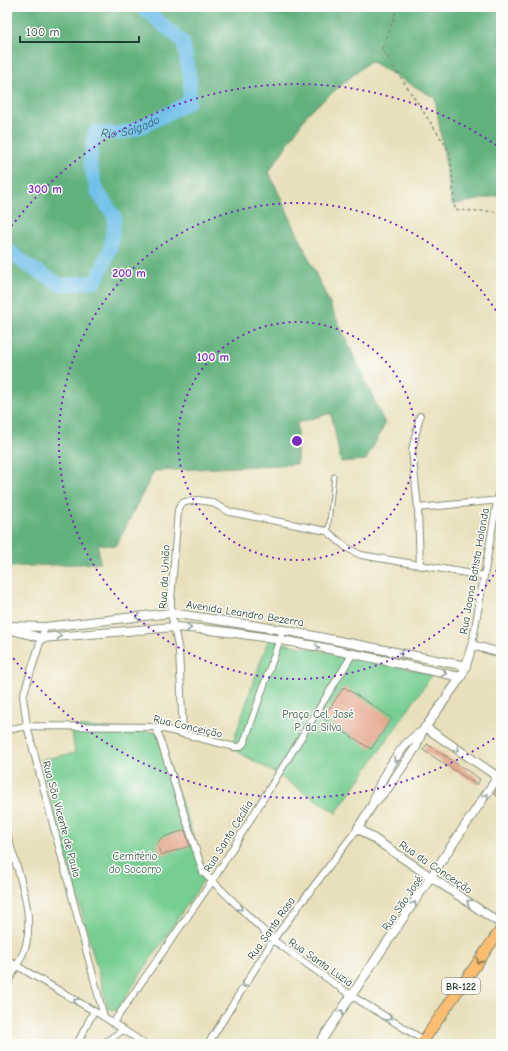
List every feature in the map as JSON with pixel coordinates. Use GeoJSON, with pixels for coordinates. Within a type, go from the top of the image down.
{"type":"FeatureCollection","features":[{"type":"Feature","properties":{"kind":"highway","name":"BR-122"},"geometry":{"type":"LineString","coordinates":[[425,1043],[501,929]]}},
{"type":"Feature","properties":{"kind":"street"},"geometry":{"type":"LineString","coordinates":[[420,416],[412,450],[418,508],[420,566]]}},
{"type":"Feature","properties":{"kind":"street","name":"Rua Joana Batista Holanda"},"geometry":{"type":"LineString","coordinates":[[466,666],[472,645],[499,500],[501,480]]}},
{"type":"Feature","properties":{"kind":"street","name":"Rua da União"},"geometry":{"type":"LineString","coordinates":[[183,733],[179,651],[171,613],[178,510],[181,504],[190,500],[211,502],[230,512],[328,532]]}},
{"type":"Feature","properties":{"kind":"street"},"geometry":{"type":"LineString","coordinates":[[418,508],[499,500]]}},
{"type":"Feature","properties":{"kind":"street"},"geometry":{"type":"LineString","coordinates":[[328,532],[356,554],[484,576]]}},
{"type":"Feature","properties":{"kind":"street","name":"Avenida Leandro Bezerra"},"geometry":{"type":"LineString","coordinates":[[7,626],[45,627],[171,613],[283,630],[466,666]]}},
{"type":"Feature","properties":{"kind":"street","name":"Rua São Vicente de Paula"},"geometry":{"type":"LineString","coordinates":[[45,627],[23,696],[27,726],[104,1017]]}},
{"type":"Feature","properties":{"kind":"street","name":"Avenida Leandro Bezerra"},"geometry":{"type":"LineString","coordinates":[[7,629],[42,638],[174,627],[237,633],[352,654],[461,677]]}},
{"type":"Feature","properties":{"kind":"street","name":"Rua Conceição"},"geometry":{"type":"LineString","coordinates":[[7,730],[27,726],[156,727],[235,747],[242,745],[283,630]]}},
{"type":"Feature","properties":{"kind":"street"},"geometry":{"type":"LineString","coordinates":[[472,645],[501,653]]}},
{"type":"Feature","properties":{"kind":"street","name":"Rua Santa Cecília"},"geometry":{"type":"LineString","coordinates":[[113,1023],[213,880],[352,654]]}},
{"type":"Feature","properties":{"kind":"street"},"geometry":{"type":"LineString","coordinates":[[358,828],[373,804],[388,788],[416,747],[423,729],[461,677],[466,666]]}},
{"type":"Feature","properties":{"kind":"street","name":"Rua Santa Luzia"},"geometry":{"type":"LineString","coordinates":[[156,727],[203,872],[213,880],[273,940],[352,996],[425,1043]]}},
{"type":"Feature","properties":{"kind":"street"},"geometry":{"type":"LineString","coordinates":[[423,729],[500,776]]}},
{"type":"Feature","properties":{"kind":"street","name":"Rua São José"},"geometry":{"type":"LineString","coordinates":[[319,1044],[500,776]]}},
{"type":"Feature","properties":{"kind":"street","name":"Rua da Conceição"},"geometry":{"type":"LineString","coordinates":[[358,828],[501,924]]}},
{"type":"Feature","properties":{"kind":"street","name":"Rua Santa Rosa"},"geometry":{"type":"LineString","coordinates":[[208,1044],[273,940],[358,828]]}},
{"type":"Feature","properties":{"kind":"street"},"geometry":{"type":"LineString","coordinates":[[7,834],[28,918],[26,943],[17,966],[7,983]]}},
{"type":"Feature","properties":{"kind":"street"},"geometry":{"type":"LineString","coordinates":[[7,960],[104,1017],[144,1044]]}},
{"type":"Feature","properties":{"kind":"street"},"geometry":{"type":"LineString","coordinates":[[77,1044],[94,1011]]}},
{"type":"Feature","properties":{"kind":"street"},"geometry":{"type":"LineString","coordinates":[[104,1044],[123,1030]]}},
{"type":"Feature","properties":{"kind":"lane"},"geometry":{"type":"LineString","coordinates":[[328,532],[334,476]]}},
{"type":"Feature","properties":{"kind":"path"},"geometry":{"type":"LineString","coordinates":[[398,7],[382,49],[450,152],[455,210],[501,212]]}},
{"type":"Feature","properties":{"kind":"green space"},"geometry":{"type":"Polygon","coordinates":[[[7,7],[501,7],[501,195],[452,205],[435,98],[370,61],[308,113],[269,172],[385,424],[366,460],[341,462],[331,413],[297,423],[297,464],[154,471],[116,546],[98,544],[100,563],[7,567],[7,7]]]}},
{"type":"Feature","properties":{"kind":"green space","name":"Praça Cel. José P. da Silva"},"geometry":{"type":"Polygon","coordinates":[[[268,640],[433,674],[336,813],[275,773],[231,748],[268,640]]]}},
{"type":"Feature","properties":{"kind":"green space","name":"Cemitério do Socorro"},"geometry":{"type":"Polygon","coordinates":[[[71,726],[157,732],[207,875],[116,1011],[108,1008],[40,760],[75,753],[71,726]]]}},
{"type":"Feature","properties":{"kind":"building"},"geometry":{"type":"Polygon","coordinates":[[[344,687],[392,718],[371,749],[323,718],[344,687]]]}},
{"type":"Feature","properties":{"kind":"building"},"geometry":{"type":"Polygon","coordinates":[[[427,744],[480,779],[477,785],[423,750],[427,744]]]}},
{"type":"Feature","properties":{"kind":"building"},"geometry":{"type":"Polygon","coordinates":[[[501,784],[501,799],[494,794],[501,784]]]}},
{"type":"Feature","properties":{"kind":"building"},"geometry":{"type":"Polygon","coordinates":[[[185,830],[190,846],[161,855],[157,844],[161,838],[185,830]]]}},
{"type":"Feature","properties":{"kind":"waterway","name":"Rio Salgado"},"geometry":{"type":"LineString","coordinates":[[7,253],[10,251],[27,265],[61,285],[96,281],[110,249],[115,217],[97,191],[90,164],[95,131],[120,133],[132,130],[144,126],[189,102],[190,78],[183,42],[142,7]]}}]}
